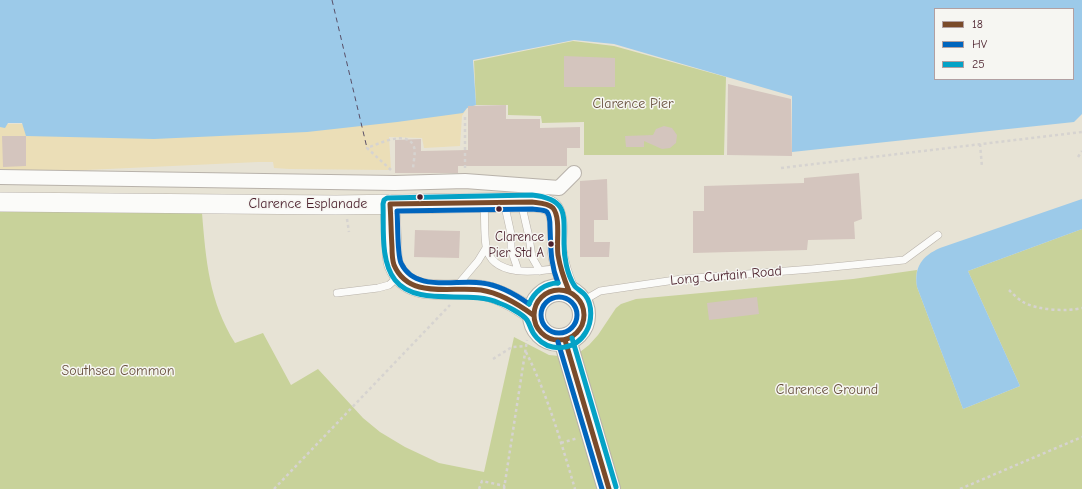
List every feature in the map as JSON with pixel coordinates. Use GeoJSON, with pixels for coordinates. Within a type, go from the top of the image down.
{"type":"FeatureCollection","features":[{"type":"Feature","properties":{"kind":"main road"},"geometry":{"type":"LineString","coordinates":[[561,289],[575,297],[584,309],[582,325],[578,332],[565,340],[550,339],[543,335],[534,323],[533,315],[534,307],[545,293],[561,289]]}},
{"type":"Feature","properties":{"kind":"main road"},"geometry":{"type":"LineString","coordinates":[[565,340],[609,489]]}},
{"type":"Feature","properties":{"kind":"street"},"geometry":{"type":"LineString","coordinates":[[0,177],[395,183],[465,182],[559,188],[574,173]]}},
{"type":"Feature","properties":{"kind":"street","name":"Clarence Esplanade"},"geometry":{"type":"LineString","coordinates":[[0,202],[336,205],[513,202],[545,204],[554,209],[557,222],[559,268],[575,297]]}},
{"type":"Feature","properties":{"kind":"street"},"geometry":{"type":"LineString","coordinates":[[390,204],[393,264],[399,276],[409,284],[421,289],[453,297],[482,290],[507,298],[520,305],[533,315]]}},
{"type":"Feature","properties":{"kind":"lane"},"geometry":{"type":"LineString","coordinates":[[484,202],[486,248],[494,261],[504,268],[518,270],[540,271],[559,268]]}},
{"type":"Feature","properties":{"kind":"lane"},"geometry":{"type":"LineString","coordinates":[[513,202],[511,234],[512,250],[518,270]]}},
{"type":"Feature","properties":{"kind":"lane"},"geometry":{"type":"LineString","coordinates":[[513,202],[529,237],[532,257],[540,271]]}},
{"type":"Feature","properties":{"kind":"lane","name":"Long Curtain Road"},"geometry":{"type":"LineString","coordinates":[[575,297],[600,291],[682,279],[874,264],[904,260],[938,235]]}},
{"type":"Feature","properties":{"kind":"lane"},"geometry":{"type":"LineString","coordinates":[[453,297],[486,248]]}},
{"type":"Feature","properties":{"kind":"lane"},"geometry":{"type":"LineString","coordinates":[[337,293],[389,285],[399,276]]}},
{"type":"Feature","properties":{"kind":"path"},"geometry":{"type":"LineString","coordinates":[[465,117],[465,182]]}},
{"type":"Feature","properties":{"kind":"path"},"geometry":{"type":"LineString","coordinates":[[781,168],[1082,132]]}},
{"type":"Feature","properties":{"kind":"path"},"geometry":{"type":"LineString","coordinates":[[385,164],[367,148],[388,139],[404,138],[414,147],[413,164]]}},
{"type":"Feature","properties":{"kind":"path"},"geometry":{"type":"LineString","coordinates":[[980,144],[982,167]]}},
{"type":"Feature","properties":{"kind":"path"},"geometry":{"type":"LineString","coordinates":[[1078,157],[1082,151]]}},
{"type":"Feature","properties":{"kind":"path"},"geometry":{"type":"LineString","coordinates":[[347,217],[349,232]]}},
{"type":"Feature","properties":{"kind":"path"},"geometry":{"type":"LineString","coordinates":[[1009,290],[1022,302],[1030,305],[1063,311],[1082,308]]}},
{"type":"Feature","properties":{"kind":"path"},"geometry":{"type":"LineString","coordinates":[[274,489],[453,297]]}},
{"type":"Feature","properties":{"kind":"path"},"geometry":{"type":"LineString","coordinates":[[478,489],[482,482],[505,488],[527,340]]}},
{"type":"Feature","properties":{"kind":"path"},"geometry":{"type":"LineString","coordinates":[[493,359],[512,347],[526,346]]}},
{"type":"Feature","properties":{"kind":"path"},"geometry":{"type":"LineString","coordinates":[[526,352],[535,370],[551,411],[574,489]]}},
{"type":"Feature","properties":{"kind":"path"},"geometry":{"type":"LineString","coordinates":[[561,443],[580,437]]}},
{"type":"Feature","properties":{"kind":"path"},"geometry":{"type":"LineString","coordinates":[[960,489],[1082,438]]}},
{"type":"Feature","properties":{"kind":"green space","name":"Clarence Pier"},"geometry":{"type":"Polygon","coordinates":[[[573,41],[614,46],[726,77],[724,155],[584,155],[584,122],[542,123],[541,116],[508,115],[508,105],[476,105],[474,61],[573,41]]]}},
{"type":"Feature","properties":{"kind":"green space","name":"Southsea Common"},"geometry":{"type":"Polygon","coordinates":[[[0,210],[202,213],[207,264],[214,296],[219,312],[235,343],[263,333],[291,385],[318,369],[363,418],[380,432],[405,447],[439,463],[484,472],[514,337],[549,355],[559,356],[580,352],[598,335],[616,308],[621,304],[636,299],[853,279],[917,270],[917,287],[963,409],[1020,386],[968,271],[1082,229],[1082,489],[0,489],[0,210]]]}},
{"type":"Feature","properties":{"kind":"sand"},"geometry":{"type":"Polygon","coordinates":[[[476,105],[467,108],[462,116],[460,146],[424,148],[422,138],[389,137],[391,170],[289,169],[274,168],[273,162],[258,162],[0,174],[0,124],[39,124],[476,105]]]}},
{"type":"Feature","properties":{"kind":"water"},"geometry":{"type":"Polygon","coordinates":[[[0,0],[1082,0],[1082,114],[1074,122],[792,152],[792,96],[614,44],[574,40],[473,60],[476,105],[467,108],[463,113],[307,132],[154,139],[26,136],[22,123],[8,123],[5,128],[0,127],[0,0]]]}},
{"type":"Feature","properties":{"kind":"water"},"geometry":{"type":"Polygon","coordinates":[[[1082,199],[1082,229],[968,271],[1020,386],[963,409],[917,287],[916,280],[918,268],[928,255],[940,248],[1082,199]]]}},
{"type":"Feature","properties":{"kind":"building"},"geometry":{"type":"Polygon","coordinates":[[[564,56],[615,58],[615,87],[564,87],[564,56]]]}},
{"type":"Feature","properties":{"kind":"building"},"geometry":{"type":"Polygon","coordinates":[[[728,84],[791,99],[792,156],[727,155],[728,84]]]}},
{"type":"Feature","properties":{"kind":"building"},"geometry":{"type":"Polygon","coordinates":[[[506,105],[506,119],[540,119],[540,128],[580,127],[580,148],[567,148],[567,166],[458,166],[458,173],[395,173],[395,140],[421,139],[421,151],[468,150],[468,106],[506,105]]]}},
{"type":"Feature","properties":{"kind":"building"},"geometry":{"type":"Polygon","coordinates":[[[664,126],[672,128],[677,135],[676,143],[670,148],[662,149],[644,141],[644,147],[626,147],[625,136],[653,135],[656,129],[664,126]]]}},
{"type":"Feature","properties":{"kind":"building"},"geometry":{"type":"Polygon","coordinates":[[[2,136],[26,136],[26,166],[3,167],[2,136]]]}},
{"type":"Feature","properties":{"kind":"building"},"geometry":{"type":"Polygon","coordinates":[[[859,173],[862,219],[854,222],[855,239],[808,240],[807,250],[693,253],[693,211],[704,211],[704,186],[804,183],[804,178],[859,173]]]}},
{"type":"Feature","properties":{"kind":"building"},"geometry":{"type":"Polygon","coordinates":[[[607,179],[608,220],[594,220],[594,242],[610,242],[609,257],[580,257],[580,181],[607,179]]]}},
{"type":"Feature","properties":{"kind":"building"},"geometry":{"type":"Polygon","coordinates":[[[415,230],[460,231],[459,258],[414,257],[415,230]]]}},
{"type":"Feature","properties":{"kind":"building"},"geometry":{"type":"Polygon","coordinates":[[[757,297],[759,314],[709,320],[707,303],[757,297]]]}},
{"type":"Feature","properties":{"kind":"ferry route"},"geometry":{"type":"LineString","coordinates":[[332,0],[367,148]]}},
{"type":"Feature","properties":{"kind":"transit line","name":"25"},"geometry":{"type":"LineString","coordinates":[[532,195],[552,200],[558,204],[562,210],[566,265],[575,286],[588,299],[591,314],[590,323],[586,332],[576,343],[563,347],[549,346],[537,338],[525,318],[499,303],[473,297],[429,296],[416,293],[405,288],[395,280],[390,272],[385,254],[383,233],[383,204],[384,200],[387,198],[532,195]]}},
{"type":"Feature","properties":{"kind":"transit line","name":"18"},"geometry":{"type":"LineString","coordinates":[[533,315],[508,300],[488,291],[469,289],[432,289],[420,287],[410,283],[401,276],[393,263],[390,204],[532,202],[549,205],[553,208],[557,218],[558,255],[562,273],[569,291]]}},
{"type":"Feature","properties":{"kind":"transit line","name":"HV"},"geometry":{"type":"LineString","coordinates":[[529,304],[507,290],[488,284],[472,282],[437,283],[416,278],[407,272],[400,259],[397,211],[532,209],[545,211],[549,217],[552,262],[558,283]]}},
{"type":"Feature","properties":{"kind":"transit line","name":"25"},"geometry":{"type":"LineString","coordinates":[[529,304],[537,292],[544,286],[558,283]]}},
{"type":"Feature","properties":{"kind":"transit line","name":"18"},"geometry":{"type":"LineString","coordinates":[[554,290],[564,290],[577,297],[584,310],[584,315],[584,320],[577,333],[564,340],[554,340],[545,336],[538,329],[534,320],[534,310],[538,301],[545,294],[554,290]]}},
{"type":"Feature","properties":{"kind":"transit line","name":"HV"},"geometry":{"type":"LineString","coordinates":[[563,297],[572,302],[576,308],[577,315],[576,322],[572,328],[563,333],[555,333],[546,328],[542,322],[541,311],[546,302],[552,298],[563,297]]}},
{"type":"Feature","properties":{"kind":"transit line","name":"25"},"geometry":{"type":"LineString","coordinates":[[572,338],[616,487]]}},
{"type":"Feature","properties":{"kind":"transit line","name":"18"},"geometry":{"type":"LineString","coordinates":[[565,340],[609,489]]}},
{"type":"Feature","properties":{"kind":"transit line","name":"HV"},"geometry":{"type":"LineString","coordinates":[[558,342],[602,489]]}},
{"type":"Feature","properties":{"kind":"place","name":"Clarence Pier Std A"},"geometry":{"type":"Point","coordinates":[551,244]}},
{"type":"Feature","properties":{"kind":"park label","name":"Clarence Ground"},"geometry":{"type":"Point","coordinates":[827,390]}}]}
